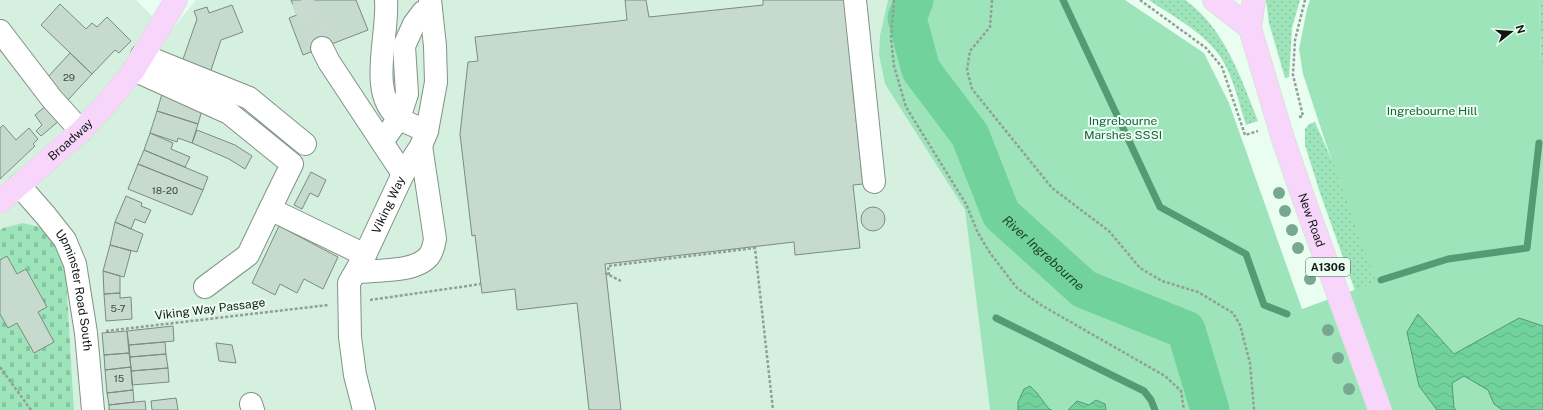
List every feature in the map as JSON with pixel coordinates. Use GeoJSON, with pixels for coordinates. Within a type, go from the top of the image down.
{"type":"FeatureCollection","features":[{"type":"Feature","properties":{"kind":"main road","name":"Broadway"},"geometry":{"type":"LineString","coordinates":[[0,202],[81,131],[107,103],[138,63],[176,0]]}},
{"type":"Feature","properties":{"kind":"main road"},"geometry":{"type":"LineString","coordinates":[[1214,0],[1250,28]]}},
{"type":"Feature","properties":{"kind":"main road","name":"New Road"},"geometry":{"type":"LineString","coordinates":[[1254,0],[1250,28],[1283,139],[1380,410]]}},
{"type":"Feature","properties":{"kind":"street"},"geometry":{"type":"LineString","coordinates":[[270,208],[360,264],[410,267],[422,262],[429,256],[435,239],[424,138],[399,118],[387,105],[380,82],[387,14],[386,0]]}},
{"type":"Feature","properties":{"kind":"street"},"geometry":{"type":"LineString","coordinates":[[855,0],[874,182]]}},
{"type":"Feature","properties":{"kind":"street"},"geometry":{"type":"LineString","coordinates":[[382,142],[399,118],[407,94],[404,46],[414,24],[423,12],[431,5]]}},
{"type":"Feature","properties":{"kind":"street","name":"Viking Way"},"geometry":{"type":"LineString","coordinates":[[364,410],[355,375],[350,337],[349,283],[360,264],[403,174],[424,138],[436,82],[435,46],[431,5]]}},
{"type":"Feature","properties":{"kind":"street"},"geometry":{"type":"LineString","coordinates":[[0,31],[52,99],[81,131]]}},
{"type":"Feature","properties":{"kind":"street"},"geometry":{"type":"LineString","coordinates":[[322,48],[329,62],[403,174]]}},
{"type":"Feature","properties":{"kind":"street"},"geometry":{"type":"LineString","coordinates":[[138,63],[249,98],[305,144]]}},
{"type":"Feature","properties":{"kind":"street"},"geometry":{"type":"LineString","coordinates":[[138,63],[229,113],[292,164],[248,255],[205,287]]}},
{"type":"Feature","properties":{"kind":"street","name":"Upminster Road South"},"geometry":{"type":"LineString","coordinates":[[19,186],[65,240],[75,264],[86,333],[94,410]]}},
{"type":"Feature","properties":{"kind":"path"},"geometry":{"type":"LineString","coordinates":[[894,0],[891,38],[894,66],[906,107],[966,204],[978,233],[990,253],[1017,288],[1040,305],[1165,376],[1181,391],[1184,410]]}},
{"type":"Feature","properties":{"kind":"path"},"geometry":{"type":"LineString","coordinates":[[992,0],[990,27],[970,51],[967,70],[972,89],[1052,188],[1109,230],[1140,268],[1162,281],[1198,292],[1233,313],[1240,325],[1250,363],[1254,410]]}},
{"type":"Feature","properties":{"kind":"path"},"geometry":{"type":"LineString","coordinates":[[1140,0],[1206,48],[1222,67],[1246,135],[1261,130]]}},
{"type":"Feature","properties":{"kind":"path"},"geometry":{"type":"LineString","coordinates":[[1295,118],[1303,116],[1293,75],[1295,40],[1305,0]]}},
{"type":"Feature","properties":{"kind":"path"},"geometry":{"type":"LineString","coordinates":[[609,275],[608,266],[755,248],[773,410]]}},
{"type":"Feature","properties":{"kind":"path"},"geometry":{"type":"LineString","coordinates":[[606,273],[621,281]]}},
{"type":"Feature","properties":{"kind":"path"},"geometry":{"type":"LineString","coordinates":[[365,301],[480,284]]}},
{"type":"Feature","properties":{"kind":"path","name":"Viking Way Passage"},"geometry":{"type":"LineString","coordinates":[[86,333],[331,305]]}},
{"type":"Feature","properties":{"kind":"path"},"geometry":{"type":"LineString","coordinates":[[0,368],[31,410]]}},
{"type":"Feature","properties":{"kind":"shaded area"},"geometry":{"type":"Polygon","coordinates":[[[0,0],[136,0],[169,33],[196,0],[888,0],[880,35],[879,55],[885,84],[965,210],[990,410],[74,410],[65,260],[3,228],[0,230],[0,0]]]}},
{"type":"Feature","properties":{"kind":"green space"},"geometry":{"type":"Polygon","coordinates":[[[888,0],[1125,0],[1204,53],[1229,103],[1302,309],[1376,282],[1326,144],[1303,74],[1299,49],[1310,0],[1539,0],[1541,61],[1543,63],[1543,410],[990,410],[965,210],[885,84],[879,55],[880,35],[888,0]]]}},
{"type":"Feature","properties":{"kind":"green space"},"geometry":{"type":"Polygon","coordinates":[[[1149,0],[1185,0],[1199,11],[1221,39],[1230,54],[1258,121],[1246,125],[1230,76],[1223,61],[1208,42],[1199,34],[1149,0]]]}},
{"type":"Feature","properties":{"kind":"green space"},"geometry":{"type":"Polygon","coordinates":[[[1266,0],[1300,0],[1292,28],[1289,77],[1285,78],[1269,23],[1266,0]]]}},
{"type":"Feature","properties":{"kind":"green space"},"geometry":{"type":"Polygon","coordinates":[[[1539,0],[1543,0],[1543,63],[1541,62],[1539,0]]]}},
{"type":"Feature","properties":{"kind":"green space"},"geometry":{"type":"Polygon","coordinates":[[[1315,122],[1334,165],[1423,410],[1398,410],[1320,193],[1305,145],[1305,129],[1309,124],[1315,122]]]}},
{"type":"Feature","properties":{"kind":"green space"},"geometry":{"type":"Polygon","coordinates":[[[23,223],[43,228],[58,241],[65,260],[74,410],[0,410],[0,230],[23,223]]]}},
{"type":"Feature","properties":{"kind":"water"},"geometry":{"type":"Polygon","coordinates":[[[1418,314],[1454,354],[1519,318],[1543,326],[1543,410],[1502,410],[1494,404],[1488,390],[1464,376],[1452,383],[1454,408],[1456,410],[1437,410],[1419,386],[1407,332],[1418,314]]]}},
{"type":"Feature","properties":{"kind":"water"},"geometry":{"type":"Polygon","coordinates":[[[1030,386],[1049,409],[1052,410],[1018,410],[1018,402],[1024,389],[1030,386]]]}},
{"type":"Feature","properties":{"kind":"water"},"geometry":{"type":"Polygon","coordinates":[[[1096,400],[1105,404],[1106,410],[1068,410],[1077,401],[1089,405],[1096,400]]]}},
{"type":"Feature","properties":{"kind":"building"},"geometry":{"type":"Polygon","coordinates":[[[291,0],[356,0],[368,30],[303,55],[289,18],[297,15],[291,0]]]}},
{"type":"Feature","properties":{"kind":"building"},"geometry":{"type":"Polygon","coordinates":[[[625,0],[646,0],[649,17],[763,5],[763,0],[847,0],[856,71],[851,72],[863,184],[853,185],[860,248],[795,255],[794,242],[605,264],[621,410],[589,410],[577,303],[517,310],[515,289],[482,293],[475,235],[472,236],[460,134],[468,62],[478,61],[475,37],[627,20],[625,0]]]}},
{"type":"Feature","properties":{"kind":"building"},"geometry":{"type":"Polygon","coordinates":[[[60,4],[86,29],[92,23],[97,27],[107,17],[131,41],[119,53],[115,50],[92,74],[41,25],[60,4]]]}},
{"type":"Feature","properties":{"kind":"building"},"geometry":{"type":"Polygon","coordinates":[[[232,5],[243,32],[221,40],[209,76],[181,65],[197,19],[194,11],[207,7],[209,13],[232,5]]]}},
{"type":"Feature","properties":{"kind":"building"},"geometry":{"type":"Polygon","coordinates":[[[70,53],[92,74],[68,100],[46,79],[70,53]]]}},
{"type":"Feature","properties":{"kind":"building"},"geometry":{"type":"Polygon","coordinates":[[[162,94],[202,110],[198,124],[157,111],[162,94]]]}},
{"type":"Feature","properties":{"kind":"building"},"geometry":{"type":"Polygon","coordinates":[[[47,105],[60,120],[41,136],[36,131],[42,125],[35,115],[47,105]]]}},
{"type":"Feature","properties":{"kind":"building"},"geometry":{"type":"Polygon","coordinates":[[[157,111],[198,124],[192,143],[178,138],[177,142],[150,133],[157,111]]]}},
{"type":"Feature","properties":{"kind":"building"},"geometry":{"type":"Polygon","coordinates":[[[3,125],[16,140],[29,128],[38,139],[33,144],[35,146],[0,179],[0,128],[3,125]]]}},
{"type":"Feature","properties":{"kind":"building"},"geometry":{"type":"Polygon","coordinates":[[[197,130],[235,145],[252,156],[245,169],[229,159],[192,143],[197,130]]]}},
{"type":"Feature","properties":{"kind":"building"},"geometry":{"type":"Polygon","coordinates":[[[150,133],[173,143],[171,149],[190,157],[185,167],[144,150],[150,133]]]}},
{"type":"Feature","properties":{"kind":"building"},"geometry":{"type":"Polygon","coordinates":[[[144,150],[208,177],[203,190],[138,164],[144,150]]]}},
{"type":"Feature","properties":{"kind":"building"},"geometry":{"type":"Polygon","coordinates":[[[138,164],[203,190],[192,215],[128,189],[138,164]]]}},
{"type":"Feature","properties":{"kind":"building"},"geometry":{"type":"Polygon","coordinates":[[[311,172],[326,180],[318,197],[310,193],[302,209],[294,205],[311,172]]]}},
{"type":"Feature","properties":{"kind":"building"},"geometry":{"type":"Polygon","coordinates":[[[126,196],[142,203],[141,206],[151,210],[145,223],[135,219],[131,229],[115,222],[126,196]]]}},
{"type":"Feature","properties":{"kind":"building"},"geometry":{"type":"Polygon","coordinates":[[[873,207],[878,208],[884,214],[884,224],[878,230],[873,231],[868,230],[862,224],[861,219],[862,214],[868,208],[873,207]]]}},
{"type":"Feature","properties":{"kind":"building"},"geometry":{"type":"Polygon","coordinates":[[[115,222],[143,234],[137,252],[110,245],[115,222]]]}},
{"type":"Feature","properties":{"kind":"building"},"geometry":{"type":"Polygon","coordinates":[[[279,226],[338,257],[323,289],[304,279],[297,293],[280,284],[275,295],[252,283],[279,226]]]}},
{"type":"Feature","properties":{"kind":"building"},"geometry":{"type":"Polygon","coordinates":[[[110,245],[131,251],[124,277],[103,271],[110,245]]]}},
{"type":"Feature","properties":{"kind":"building"},"geometry":{"type":"Polygon","coordinates":[[[7,256],[17,274],[26,269],[47,307],[38,312],[54,342],[34,353],[17,323],[8,328],[0,314],[0,260],[7,256]]]}},
{"type":"Feature","properties":{"kind":"building"},"geometry":{"type":"Polygon","coordinates":[[[103,271],[120,276],[120,293],[104,294],[103,271]]]}},
{"type":"Feature","properties":{"kind":"building"},"geometry":{"type":"Polygon","coordinates":[[[120,293],[120,298],[131,297],[132,319],[106,321],[104,294],[120,293]]]}},
{"type":"Feature","properties":{"kind":"building"},"geometry":{"type":"Polygon","coordinates":[[[173,326],[174,341],[129,345],[127,331],[173,326]]]}},
{"type":"Feature","properties":{"kind":"building"},"geometry":{"type":"Polygon","coordinates":[[[127,331],[129,353],[104,355],[102,333],[127,331]]]}},
{"type":"Feature","properties":{"kind":"building"},"geometry":{"type":"Polygon","coordinates":[[[165,342],[166,354],[130,357],[129,345],[165,342]]]}},
{"type":"Feature","properties":{"kind":"building"},"geometry":{"type":"Polygon","coordinates":[[[216,343],[232,345],[236,363],[219,361],[216,343]]]}},
{"type":"Feature","properties":{"kind":"building"},"geometry":{"type":"Polygon","coordinates":[[[129,353],[131,367],[105,370],[104,355],[129,353]]]}},
{"type":"Feature","properties":{"kind":"building"},"geometry":{"type":"Polygon","coordinates":[[[166,354],[168,368],[131,371],[130,357],[166,354]]]}},
{"type":"Feature","properties":{"kind":"building"},"geometry":{"type":"Polygon","coordinates":[[[131,367],[133,390],[107,393],[105,370],[131,367]]]}},
{"type":"Feature","properties":{"kind":"building"},"geometry":{"type":"Polygon","coordinates":[[[168,368],[169,382],[132,385],[131,371],[168,368]]]}},
{"type":"Feature","properties":{"kind":"building"},"geometry":{"type":"Polygon","coordinates":[[[133,390],[134,402],[109,405],[107,393],[133,390]]]}},
{"type":"Feature","properties":{"kind":"building"},"geometry":{"type":"Polygon","coordinates":[[[176,398],[178,410],[152,410],[151,401],[176,398]]]}},
{"type":"Feature","properties":{"kind":"building"},"geometry":{"type":"Polygon","coordinates":[[[145,401],[146,410],[109,410],[109,405],[145,401]]]}},
{"type":"Feature","properties":{"kind":"waterway","name":"River Ingrebourne"},"geometry":{"type":"LineString","coordinates":[[914,0],[907,18],[921,70],[970,135],[1001,214],[1084,289],[1186,330],[1210,410]]}},
{"type":"Feature","properties":{"kind":"waterway"},"geometry":{"type":"LineString","coordinates":[[1063,0],[1160,207],[1246,254],[1264,305],[1287,314]]}},
{"type":"Feature","properties":{"kind":"waterway"},"geometry":{"type":"LineString","coordinates":[[1381,280],[1448,259],[1527,248],[1539,143]]}},
{"type":"Feature","properties":{"kind":"waterway"},"geometry":{"type":"LineString","coordinates":[[996,318],[1144,391],[1151,400],[1155,410]]}},
{"type":"Feature","properties":{"kind":"tunnel"},"geometry":{"type":"LineString","coordinates":[[302,0],[322,48]]}},
{"type":"Feature","properties":{"kind":"park label","name":"Ingrebourne Hill"},"geometry":{"type":"Point","coordinates":[1432,111]}},
{"type":"Feature","properties":{"kind":"park label","name":"Ingrebourne Marshes SSSI"},"geometry":{"type":"Point","coordinates":[1123,128]}}]}
